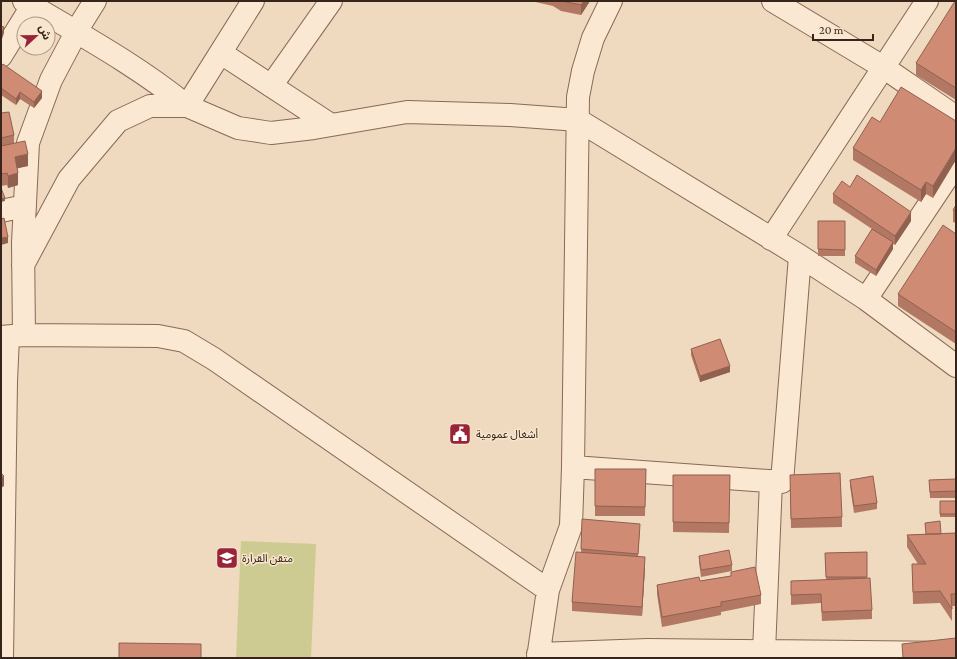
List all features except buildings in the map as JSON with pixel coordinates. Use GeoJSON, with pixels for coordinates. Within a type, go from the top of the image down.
{"type":"FeatureCollection","features":[{"type":"Feature","properties":{"kind":"street"},"geometry":{"type":"LineString","coordinates":[[2,658],[3,383],[23,265],[28,143],[51,80],[76,32],[95,1]]}},
{"type":"Feature","properties":{"kind":"street"},"geometry":{"type":"LineString","coordinates":[[187,106],[253,1]]}},
{"type":"Feature","properties":{"kind":"street"},"geometry":{"type":"LineString","coordinates":[[271,86],[331,1]]}},
{"type":"Feature","properties":{"kind":"street"},"geometry":{"type":"LineString","coordinates":[[611,1],[593,38],[583,71],[578,97],[571,526],[548,590],[538,656],[764,652],[852,655],[956,653]]}},
{"type":"Feature","properties":{"kind":"street"},"geometry":{"type":"LineString","coordinates":[[773,1],[883,67],[956,117]]}},
{"type":"Feature","properties":{"kind":"street"},"geometry":{"type":"LineString","coordinates":[[770,239],[927,1]]}},
{"type":"Feature","properties":{"kind":"street"},"geometry":{"type":"LineString","coordinates":[[1,56],[28,3],[160,85],[187,106],[238,128],[271,133],[407,112],[510,115],[578,120],[800,256],[866,299],[956,366]]}},
{"type":"Feature","properties":{"kind":"street"},"geometry":{"type":"LineString","coordinates":[[221,53],[330,125]]}},
{"type":"Feature","properties":{"kind":"street"},"geometry":{"type":"LineString","coordinates":[[23,265],[69,179],[118,121],[150,106],[187,106]]}},
{"type":"Feature","properties":{"kind":"street"},"geometry":{"type":"LineString","coordinates":[[866,299],[956,164]]}},
{"type":"Feature","properties":{"kind":"street"},"geometry":{"type":"LineString","coordinates":[[1,211],[25,206]]}},
{"type":"Feature","properties":{"kind":"street"},"geometry":{"type":"LineString","coordinates":[[573,467],[782,482],[800,256]]}},
{"type":"Feature","properties":{"kind":"street"},"geometry":{"type":"LineString","coordinates":[[11,336],[158,336],[184,341],[220,364],[548,590]]}},
{"type":"Feature","properties":{"kind":"street"},"geometry":{"type":"LineString","coordinates":[[764,652],[771,481]]}},
{"type":"Feature","properties":{"kind":"shaded area"},"geometry":{"type":"Polygon","coordinates":[[[241,541],[316,544],[311,658],[236,658],[241,541]]]}},
{"type":"Feature","properties":{"kind":"place","name":"أشغال عمومية"},"geometry":{"type":"Point","coordinates":[460,434]}},
{"type":"Feature","properties":{"kind":"place","name":"متقن القرارة"},"geometry":{"type":"Point","coordinates":[227,558]}}]}
